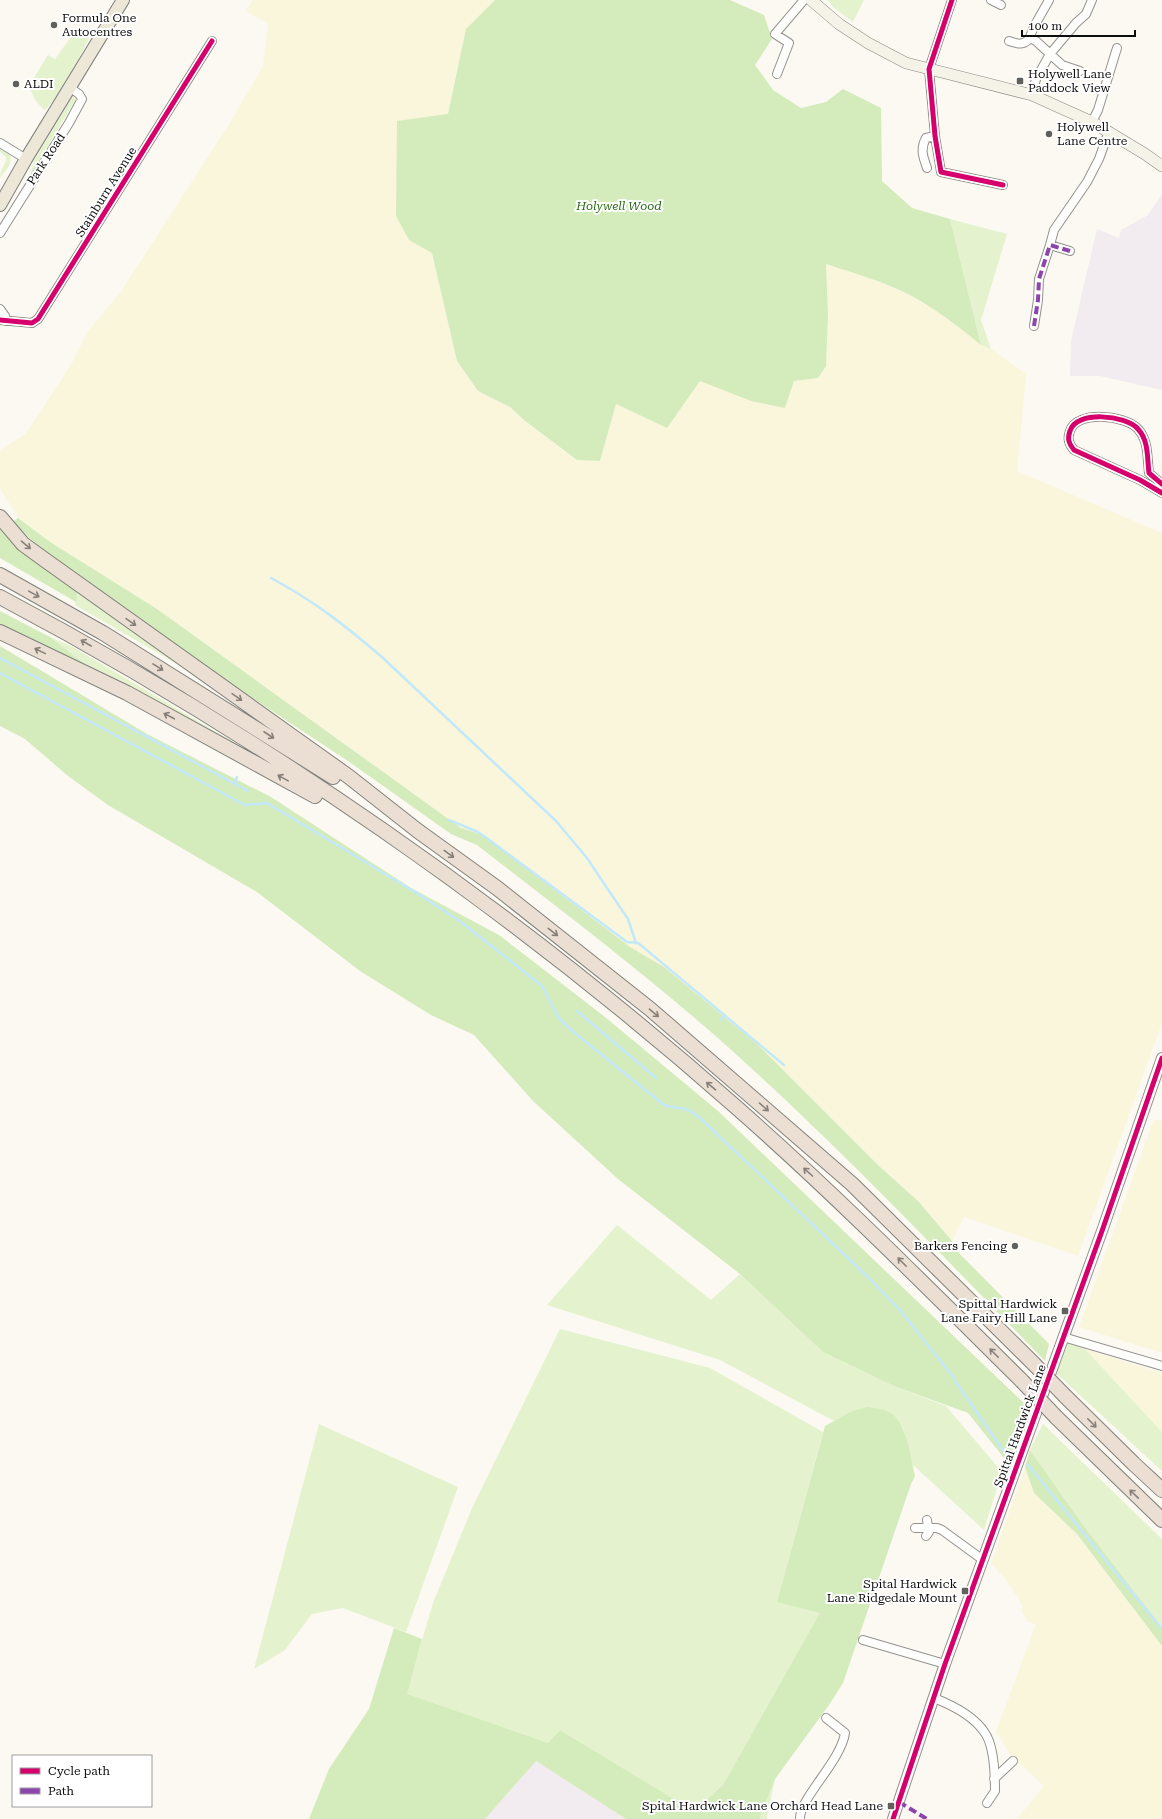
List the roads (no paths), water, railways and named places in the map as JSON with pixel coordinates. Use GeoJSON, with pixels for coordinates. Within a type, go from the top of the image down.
{"type":"FeatureCollection","features":[{"type":"Feature","properties":{"kind":"highway"},"geometry":{"type":"LineString","coordinates":[[0,517],[23,544],[348,776],[418,831],[496,888],[650,1009],[750,1094],[852,1184],[1065,1396],[1162,1490]]}},
{"type":"Feature","properties":{"kind":"highway"},"geometry":{"type":"LineString","coordinates":[[0,575],[135,652],[418,831]]}},
{"type":"Feature","properties":{"kind":"highway"},"geometry":{"type":"LineString","coordinates":[[0,597],[71,634],[155,683],[259,748],[403,845],[551,955],[735,1106],[852,1213],[1162,1520]]}},
{"type":"Feature","properties":{"kind":"highway"},"geometry":{"type":"LineString","coordinates":[[0,632],[127,693],[403,845]]}},
{"type":"Feature","properties":{"kind":"main road","name":"Park Road"},"geometry":{"type":"LineString","coordinates":[[0,205],[19,170],[123,0]]}},
{"type":"Feature","properties":{"kind":"main road"},"geometry":{"type":"LineString","coordinates":[[810,0],[839,24],[868,44],[906,63],[1032,95],[1109,131],[1162,166]]}},
{"type":"Feature","properties":{"kind":"main road","name":"Park Road"},"geometry":{"type":"LineString","coordinates":[[0,195],[19,170]]}},
{"type":"Feature","properties":{"kind":"street"},"geometry":{"type":"LineString","coordinates":[[776,74],[789,43],[775,34],[810,0]]}},
{"type":"Feature","properties":{"kind":"street"},"geometry":{"type":"LineString","coordinates":[[952,0],[929,69],[935,136],[941,172],[1003,185]]}},
{"type":"Feature","properties":{"kind":"street"},"geometry":{"type":"LineString","coordinates":[[991,0],[1001,5]]}},
{"type":"Feature","properties":{"kind":"street"},"geometry":{"type":"LineString","coordinates":[[1009,41],[1021,45],[1026,43],[1049,0]]}},
{"type":"Feature","properties":{"kind":"street"},"geometry":{"type":"LineString","coordinates":[[1032,95],[1036,79],[1050,54],[1076,23],[1086,14],[1092,0]]}},
{"type":"Feature","properties":{"kind":"street"},"geometry":{"type":"LineString","coordinates":[[1030,38],[1036,41],[1062,65],[1080,71]]}},
{"type":"Feature","properties":{"kind":"street","name":"Stainburn Avenue"},"geometry":{"type":"LineString","coordinates":[[2,321],[32,323],[38,319],[212,41]]}},
{"type":"Feature","properties":{"kind":"street"},"geometry":{"type":"LineString","coordinates":[[1092,122],[1098,110],[1117,48]]}},
{"type":"Feature","properties":{"kind":"street","name":"Park Road"},"geometry":{"type":"LineString","coordinates":[[0,233],[69,123],[82,99],[79,94],[69,87]]}},
{"type":"Feature","properties":{"kind":"street"},"geometry":{"type":"LineString","coordinates":[[1034,326],[1038,300],[1039,279],[1054,230],[1087,182],[1109,131]]}},
{"type":"Feature","properties":{"kind":"street"},"geometry":{"type":"LineString","coordinates":[[927,168],[922,154],[923,144],[926,138],[935,136]]}},
{"type":"Feature","properties":{"kind":"street"},"geometry":{"type":"LineString","coordinates":[[0,143],[26,159]]}},
{"type":"Feature","properties":{"kind":"street"},"geometry":{"type":"LineString","coordinates":[[1050,245],[1070,251]]}},
{"type":"Feature","properties":{"kind":"street"},"geometry":{"type":"LineString","coordinates":[[0,309],[5,316],[2,321]]}},
{"type":"Feature","properties":{"kind":"street"},"geometry":{"type":"LineString","coordinates":[[1162,484],[1150,473],[1146,444],[1138,429],[1134,425],[1118,419],[1090,416],[1077,420],[1071,427],[1068,437],[1070,446],[1074,450],[1140,480],[1162,493]]}},
{"type":"Feature","properties":{"kind":"street","name":"Spittal Hardwick Lane"},"geometry":{"type":"LineString","coordinates":[[893,1819],[945,1664],[984,1560],[1016,1465],[1162,1058]]}},
{"type":"Feature","properties":{"kind":"street"},"geometry":{"type":"LineString","coordinates":[[1063,1336],[1162,1366]]}},
{"type":"Feature","properties":{"kind":"street"},"geometry":{"type":"LineString","coordinates":[[915,1528],[937,1528],[984,1560]]}},
{"type":"Feature","properties":{"kind":"street"},"geometry":{"type":"LineString","coordinates":[[863,1640],[945,1664]]}},
{"type":"Feature","properties":{"kind":"street"},"geometry":{"type":"LineString","coordinates":[[934,1698],[961,1711],[986,1733],[991,1746],[995,1791],[987,1803]]}},
{"type":"Feature","properties":{"kind":"street"},"geometry":{"type":"LineString","coordinates":[[800,1819],[800,1815],[806,1801],[832,1764],[848,1731],[826,1718]]}},
{"type":"Feature","properties":{"kind":"street"},"geometry":{"type":"LineString","coordinates":[[994,1779],[1013,1761]]}},
{"type":"Feature","properties":{"kind":"waterway"},"geometry":{"type":"LineString","coordinates":[[271,578],[316,605],[369,646],[556,821],[587,858],[628,919],[636,943]]}},
{"type":"Feature","properties":{"kind":"waterway"},"geometry":{"type":"LineString","coordinates":[[0,658],[248,791]]}},
{"type":"Feature","properties":{"kind":"waterway"},"geometry":{"type":"LineString","coordinates":[[0,673],[245,805],[267,803],[420,895],[461,922],[542,986],[558,1017],[571,1030],[664,1105],[687,1110],[702,1120],[868,1277],[900,1310],[954,1378]]}},
{"type":"Feature","properties":{"kind":"waterway"},"geometry":{"type":"LineString","coordinates":[[235,783],[237,777]]}},
{"type":"Feature","properties":{"kind":"waterway"},"geometry":{"type":"LineString","coordinates":[[449,820],[478,832],[627,942],[638,943],[784,1065]]}},
{"type":"Feature","properties":{"kind":"waterway"},"geometry":{"type":"LineString","coordinates":[[577,1011],[656,1078]]}},
{"type":"Feature","properties":{"kind":"waterway"},"geometry":{"type":"LineString","coordinates":[[721,1020],[724,1016]]}},
{"type":"Feature","properties":{"kind":"waterway"},"geometry":{"type":"LineString","coordinates":[[955,1381],[1007,1456]]}},
{"type":"Feature","properties":{"kind":"waterway"},"geometry":{"type":"LineString","coordinates":[[1028,1465],[1162,1629]]}},
{"type":"Feature","properties":{"kind":"place","name":"Formula One Autocentres"},"geometry":{"type":"Point","coordinates":[54,25]}},
{"type":"Feature","properties":{"kind":"place","name":"Holywell Lane Paddock View"},"geometry":{"type":"Point","coordinates":[1020,81]}},
{"type":"Feature","properties":{"kind":"place","name":"ALDI"},"geometry":{"type":"Point","coordinates":[16,84]}},
{"type":"Feature","properties":{"kind":"place","name":"Holywell Lane Centre"},"geometry":{"type":"Point","coordinates":[1049,134]}},
{"type":"Feature","properties":{"kind":"place","name":"Barkers Fencing"},"geometry":{"type":"Point","coordinates":[1015,1246]}},
{"type":"Feature","properties":{"kind":"place","name":"Spittal Hardwick Lane Fairy Hill Lane"},"geometry":{"type":"Point","coordinates":[1065,1311]}},
{"type":"Feature","properties":{"kind":"place","name":"Spital Hardwick Lane Ridgedale Mount"},"geometry":{"type":"Point","coordinates":[965,1591]}},
{"type":"Feature","properties":{"kind":"place","name":"Spital Hardwick Lane Orchard Head Lane"},"geometry":{"type":"Point","coordinates":[891,1806]}},
{"type":"Feature","properties":{"kind":"park label","name":"Holywell Wood"},"geometry":{"type":"Point","coordinates":[619,206]}}]}
